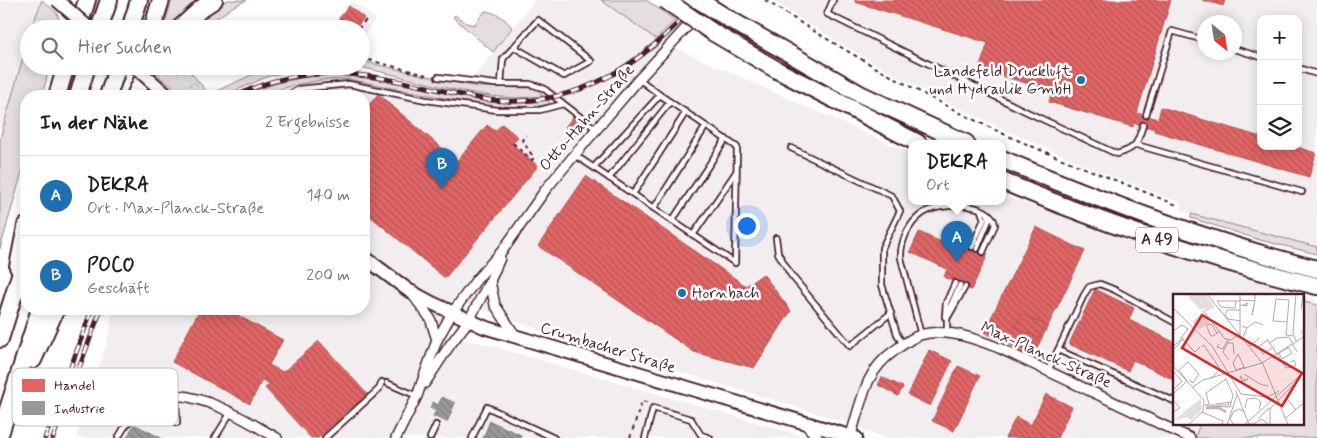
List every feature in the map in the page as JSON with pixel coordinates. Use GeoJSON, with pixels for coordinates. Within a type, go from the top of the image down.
{"type":"FeatureCollection","features":[{"type":"Feature","properties":{"kind":"highway"},"geometry":{"type":"LineString","coordinates":[[81,20],[87,0]]}},
{"type":"Feature","properties":{"kind":"highway"},"geometry":{"type":"LineString","coordinates":[[103,20],[109,0]]}},
{"type":"Feature","properties":{"kind":"highway"},"geometry":{"type":"LineString","coordinates":[[133,20],[139,0]]}},
{"type":"Feature","properties":{"kind":"highway"},"geometry":{"type":"LineString","coordinates":[[155,20],[162,0]]}},
{"type":"Feature","properties":{"kind":"highway"},"geometry":{"type":"LineString","coordinates":[[189,20],[214,0]]}},
{"type":"Feature","properties":{"kind":"highway"},"geometry":{"type":"LineString","coordinates":[[665,0],[714,33],[777,70],[912,140]]}},
{"type":"Feature","properties":{"kind":"highway"},"geometry":{"type":"LineString","coordinates":[[700,6],[729,20],[860,94],[960,140]]}},
{"type":"Feature","properties":{"kind":"highway"},"geometry":{"type":"LineString","coordinates":[[59,90],[63,75]]}},
{"type":"Feature","properties":{"kind":"highway"},"geometry":{"type":"LineString","coordinates":[[80,90],[84,75]]}},
{"type":"Feature","properties":{"kind":"highway"},"geometry":{"type":"LineString","coordinates":[[110,90],[115,75]]}},
{"type":"Feature","properties":{"kind":"highway"},"geometry":{"type":"LineString","coordinates":[[133,90],[137,75]]}},
{"type":"Feature","properties":{"kind":"highway"},"geometry":{"type":"LineString","coordinates":[[138,90],[145,75]]}},
{"type":"Feature","properties":{"kind":"highway","name":"A 49"},"geometry":{"type":"LineString","coordinates":[[1006,161],[1085,194],[1205,236],[1257,254],[1317,269]]}},
{"type":"Feature","properties":{"kind":"highway","name":"A 49"},"geometry":{"type":"LineString","coordinates":[[1006,183],[1173,246],[1274,276],[1317,286]]}},
{"type":"Feature","properties":{"kind":"highway"},"geometry":{"type":"LineString","coordinates":[[10,306],[20,256]]}},
{"type":"Feature","properties":{"kind":"highway"},"geometry":{"type":"LineString","coordinates":[[0,338],[20,275]]}},
{"type":"Feature","properties":{"kind":"highway"},"geometry":{"type":"LineString","coordinates":[[21,368],[38,315]]}},
{"type":"Feature","properties":{"kind":"highway"},"geometry":{"type":"LineString","coordinates":[[28,368],[53,315]]}},
{"type":"Feature","properties":{"kind":"highway"},"geometry":{"type":"LineString","coordinates":[[0,434],[12,397]]}},
{"type":"Feature","properties":{"kind":"highway"},"geometry":{"type":"LineString","coordinates":[[6,416],[12,403]]}},
{"type":"Feature","properties":{"kind":"main road"},"geometry":{"type":"LineString","coordinates":[[57,0],[80,20]]}},
{"type":"Feature","properties":{"kind":"main road"},"geometry":{"type":"LineString","coordinates":[[144,75],[162,90]]}},
{"type":"Feature","properties":{"kind":"main road","name":"Crumbacher Straße"},"geometry":{"type":"LineString","coordinates":[[370,262],[408,290],[452,313],[517,338],[852,437]]}},
{"type":"Feature","properties":{"kind":"street","name":"Otto-Hahn-Straße"},"geometry":{"type":"LineString","coordinates":[[396,438],[416,396],[437,340],[452,313],[477,279],[503,250],[546,189],[700,6],[711,0]]}},
{"type":"Feature","properties":{"kind":"street","name":"Otto-Hahn-Straße"},"geometry":{"type":"LineString","coordinates":[[416,396],[469,320],[490,281],[503,250]]}},
{"type":"Feature","properties":{"kind":"street"},"geometry":{"type":"LineString","coordinates":[[490,281],[495,306],[517,338]]}},
{"type":"Feature","properties":{"kind":"street"},"geometry":{"type":"LineString","coordinates":[[408,290],[430,318],[437,340]]}},
{"type":"Feature","properties":{"kind":"street","name":"Max-Planck-Straße"},"geometry":{"type":"LineString","coordinates":[[852,437],[868,382],[888,355],[921,335],[948,334],[981,341],[1190,438]]}},
{"type":"Feature","properties":{"kind":"street"},"geometry":{"type":"LineString","coordinates":[[178,395],[196,398],[231,412],[277,438]]}},
{"type":"Feature","properties":{"kind":"street"},"geometry":{"type":"LineString","coordinates":[[805,423],[818,438]]}},
{"type":"Feature","properties":{"kind":"lane"},"geometry":{"type":"LineString","coordinates":[[832,0],[827,14],[1117,154],[1130,150],[1136,145],[1143,125]]}},
{"type":"Feature","properties":{"kind":"lane"},"geometry":{"type":"LineString","coordinates":[[501,84],[503,59],[538,20],[591,61],[564,76],[514,47]]}},
{"type":"Feature","properties":{"kind":"lane"},"geometry":{"type":"LineString","coordinates":[[1146,116],[1172,31],[1197,38]]}},
{"type":"Feature","properties":{"kind":"lane"},"geometry":{"type":"LineString","coordinates":[[1242,51],[1257,56]]}},
{"type":"Feature","properties":{"kind":"lane"},"geometry":{"type":"LineString","coordinates":[[1302,69],[1317,74]]}},
{"type":"Feature","properties":{"kind":"lane"},"geometry":{"type":"LineString","coordinates":[[438,77],[501,84],[530,84],[543,88],[597,130]]}},
{"type":"Feature","properties":{"kind":"lane"},"geometry":{"type":"LineString","coordinates":[[575,155],[734,263],[738,146],[639,80]]}},
{"type":"Feature","properties":{"kind":"lane"},"geometry":{"type":"LineString","coordinates":[[297,90],[349,84],[426,100],[497,110],[540,110],[562,104]]}},
{"type":"Feature","properties":{"kind":"lane"},"geometry":{"type":"LineString","coordinates":[[594,167],[660,95]]}},
{"type":"Feature","properties":{"kind":"lane"},"geometry":{"type":"LineString","coordinates":[[609,178],[670,102]]}},
{"type":"Feature","properties":{"kind":"lane"},"geometry":{"type":"LineString","coordinates":[[633,194],[686,112]]}},
{"type":"Feature","properties":{"kind":"lane"},"geometry":{"type":"LineString","coordinates":[[654,208],[706,126]]}},
{"type":"Feature","properties":{"kind":"lane"},"geometry":{"type":"LineString","coordinates":[[672,221],[726,139]]}},
{"type":"Feature","properties":{"kind":"lane"},"geometry":{"type":"LineString","coordinates":[[1136,145],[1302,192]]}},
{"type":"Feature","properties":{"kind":"lane"},"geometry":{"type":"LineString","coordinates":[[791,148],[892,196],[900,211],[882,248],[882,285],[903,345]]}},
{"type":"Feature","properties":{"kind":"lane"},"geometry":{"type":"LineString","coordinates":[[693,235],[737,171]]}},
{"type":"Feature","properties":{"kind":"lane"},"geometry":{"type":"LineString","coordinates":[[921,335],[900,248],[914,221],[923,213],[932,209],[952,205],[972,207],[990,214],[995,225],[983,252]]}},
{"type":"Feature","properties":{"kind":"lane"},"geometry":{"type":"LineString","coordinates":[[972,247],[984,219],[980,210]]}},
{"type":"Feature","properties":{"kind":"lane"},"geometry":{"type":"LineString","coordinates":[[977,249],[990,214]]}},
{"type":"Feature","properties":{"kind":"lane"},"geometry":{"type":"LineString","coordinates":[[776,238],[778,253],[791,275],[850,346],[891,313]]}},
{"type":"Feature","properties":{"kind":"lane"},"geometry":{"type":"LineString","coordinates":[[1048,371],[1089,287],[1100,284],[1108,287],[1173,321]]}},
{"type":"Feature","properties":{"kind":"lane"},"geometry":{"type":"LineString","coordinates":[[946,320],[960,285],[946,303],[946,320],[948,334]]}},
{"type":"Feature","properties":{"kind":"lane"},"geometry":{"type":"LineString","coordinates":[[1058,350],[1173,401]]}},
{"type":"Feature","properties":{"kind":"lane"},"geometry":{"type":"LineString","coordinates":[[325,438],[384,383],[416,396]]}},
{"type":"Feature","properties":{"kind":"lane"},"geometry":{"type":"LineString","coordinates":[[472,438],[487,407],[554,438]]}},
{"type":"Feature","properties":{"kind":"lane"},"geometry":{"type":"LineString","coordinates":[[645,438],[653,408],[691,419],[701,435],[710,438]]}},
{"type":"Feature","properties":{"kind":"lane"},"geometry":{"type":"LineString","coordinates":[[215,438],[231,412]]}},
{"type":"Feature","properties":{"kind":"lane"},"geometry":{"type":"LineString","coordinates":[[430,438],[436,425]]}},
{"type":"Feature","properties":{"kind":"lane"},"geometry":{"type":"LineString","coordinates":[[118,438],[126,426]]}},
{"type":"Feature","properties":{"kind":"path"},"geometry":{"type":"LineString","coordinates":[[765,0],[868,64],[934,100],[995,129],[1179,206]]}},
{"type":"Feature","properties":{"kind":"path"},"geometry":{"type":"LineString","coordinates":[[370,60],[438,77]]}},
{"type":"Feature","properties":{"kind":"path"},"geometry":{"type":"LineString","coordinates":[[516,146],[526,135]]}},
{"type":"Feature","properties":{"kind":"path"},"geometry":{"type":"LineString","coordinates":[[513,143],[532,160],[534,158],[522,140]]}},
{"type":"Feature","properties":{"kind":"path"},"geometry":{"type":"LineString","coordinates":[[630,438],[642,401],[651,404],[653,408]]}},
{"type":"Feature","properties":{"kind":"shaded area"},"geometry":{"type":"Polygon","coordinates":[[[0,0],[42,0],[34,20],[20,20],[20,68],[0,139],[0,0]]]}},
{"type":"Feature","properties":{"kind":"shaded area"},"geometry":{"type":"Polygon","coordinates":[[[535,0],[601,0],[656,39],[908,152],[908,205],[1006,205],[1006,196],[1297,294],[1173,294],[1173,426],[1304,426],[1304,296],[1317,301],[1317,438],[887,438],[826,416],[544,331],[453,299],[435,336],[478,342],[797,434],[802,438],[76,438],[80,426],[178,426],[178,368],[98,368],[109,335],[112,315],[370,315],[370,90],[255,90],[292,78],[354,75],[400,82],[458,96],[535,0]]]}},
{"type":"Feature","properties":{"kind":"shaded area"},"geometry":{"type":"Polygon","coordinates":[[[773,0],[1317,0],[1317,247],[1182,211],[1181,203],[1089,167],[997,126],[936,97],[870,61],[800,19],[773,0]]]}},
{"type":"Feature","properties":{"kind":"shaded area"},"geometry":{"type":"Polygon","coordinates":[[[351,1],[376,19],[370,27],[370,20],[336,20],[351,1]]]}},
{"type":"Feature","properties":{"kind":"green space"},"geometry":{"type":"Polygon","coordinates":[[[42,0],[57,13],[59,20],[34,20],[42,0]]]}},
{"type":"Feature","properties":{"kind":"green space"},"geometry":{"type":"Polygon","coordinates":[[[172,0],[204,0],[186,12],[178,20],[166,20],[172,0]]]}},
{"type":"Feature","properties":{"kind":"green space"},"geometry":{"type":"Polygon","coordinates":[[[228,0],[247,0],[234,6],[214,20],[196,20],[206,12],[228,0]]]}},
{"type":"Feature","properties":{"kind":"green space"},"geometry":{"type":"Polygon","coordinates":[[[601,0],[646,0],[675,20],[656,39],[601,0]]]}},
{"type":"Feature","properties":{"kind":"green space"},"geometry":{"type":"Polygon","coordinates":[[[485,11],[500,16],[512,28],[493,52],[453,17],[455,15],[466,23],[474,25],[485,11]]]}},
{"type":"Feature","properties":{"kind":"green space"},"geometry":{"type":"Polygon","coordinates":[[[370,63],[477,87],[536,88],[543,96],[515,98],[490,96],[370,69],[370,63]]]}},
{"type":"Feature","properties":{"kind":"green space"},"geometry":{"type":"Polygon","coordinates":[[[20,68],[20,75],[48,75],[44,90],[20,90],[20,179],[0,249],[0,139],[20,68]]]}},
{"type":"Feature","properties":{"kind":"green space"},"geometry":{"type":"Polygon","coordinates":[[[158,75],[193,75],[206,90],[175,90],[158,75]]]}},
{"type":"Feature","properties":{"kind":"green space"},"geometry":{"type":"Polygon","coordinates":[[[251,75],[274,75],[237,90],[219,90],[251,75]]]}},
{"type":"Feature","properties":{"kind":"green space"},"geometry":{"type":"Polygon","coordinates":[[[349,75],[378,78],[492,102],[529,103],[549,100],[549,104],[533,107],[496,108],[348,79],[322,80],[278,90],[257,90],[290,80],[314,76],[349,75]]]}},
{"type":"Feature","properties":{"kind":"green space"},"geometry":{"type":"Polygon","coordinates":[[[1191,214],[1317,247],[1317,254],[1260,240],[1191,218],[1191,214]]]}},
{"type":"Feature","properties":{"kind":"green space"},"geometry":{"type":"Polygon","coordinates":[[[1304,302],[1317,305],[1317,438],[1195,437],[1199,426],[1304,426],[1304,302]]]}},
{"type":"Feature","properties":{"kind":"building: Handel","name":"Landefeld Druckluft und Hydraulik GmbH"},"geometry":{"type":"Polygon","coordinates":[[[855,0],[1171,0],[1137,113],[1158,119],[1161,107],[1257,136],[1257,150],[1302,149],[1316,153],[1309,177],[1154,131],[1155,129],[1134,123],[1133,127],[1049,102],[1052,91],[979,69],[988,43],[855,2],[855,0]]]}},
{"type":"Feature","properties":{"kind":"building: Handel"},"geometry":{"type":"Polygon","coordinates":[[[1202,0],[1225,0],[1223,6],[1202,0]]]}},
{"type":"Feature","properties":{"kind":"building: Handel"},"geometry":{"type":"Polygon","coordinates":[[[349,6],[364,18],[362,20],[338,20],[349,6]]]}},
{"type":"Feature","properties":{"kind":"building: Handel"},"geometry":{"type":"Polygon","coordinates":[[[378,94],[457,161],[487,125],[495,131],[502,124],[518,137],[512,144],[538,166],[445,278],[370,216],[370,104],[378,94]]]}},
{"type":"Feature","properties":{"kind":"building: Handel"},"geometry":{"type":"Polygon","coordinates":[[[573,117],[581,126],[575,136],[565,127],[573,117]]]}},
{"type":"Feature","properties":{"kind":"building: Handel"},"geometry":{"type":"Polygon","coordinates":[[[586,176],[746,286],[763,274],[791,311],[754,368],[694,352],[538,246],[586,176]]]}},
{"type":"Feature","properties":{"kind":"building: Handel"},"geometry":{"type":"Polygon","coordinates":[[[1036,227],[1085,251],[1033,356],[984,332],[1036,227]]]}},
{"type":"Feature","properties":{"kind":"building: Handel"},"geometry":{"type":"Polygon","coordinates":[[[919,232],[957,249],[960,241],[988,254],[971,290],[944,277],[947,269],[910,252],[919,232]]]}},
{"type":"Feature","properties":{"kind":"building: Handel"},"geometry":{"type":"Polygon","coordinates":[[[1095,289],[1134,308],[1129,320],[1173,342],[1173,380],[1133,360],[1128,371],[1069,344],[1095,289]]]}},
{"type":"Feature","properties":{"kind":"building: Handel"},"geometry":{"type":"Polygon","coordinates":[[[1022,314],[1045,325],[1039,338],[1015,327],[1022,314]]]}},
{"type":"Feature","properties":{"kind":"building: Handel"},"geometry":{"type":"Polygon","coordinates":[[[197,315],[237,315],[283,340],[269,365],[283,372],[319,341],[367,394],[318,438],[311,438],[265,388],[270,384],[262,380],[250,404],[172,362],[197,315]]]}},
{"type":"Feature","properties":{"kind":"building: Handel"},"geometry":{"type":"Polygon","coordinates":[[[929,350],[952,361],[930,406],[908,395],[929,350]]]}},
{"type":"Feature","properties":{"kind":"building: Handel"},"geometry":{"type":"Polygon","coordinates":[[[958,366],[980,376],[954,431],[932,421],[958,366]]]}},
{"type":"Feature","properties":{"kind":"building: Handel"},"geometry":{"type":"Polygon","coordinates":[[[882,377],[903,387],[898,396],[878,385],[882,377]]]}},
{"type":"Feature","properties":{"kind":"building: Handel"},"geometry":{"type":"Polygon","coordinates":[[[1046,394],[1072,407],[1057,438],[1005,438],[1016,417],[1031,425],[1046,394]]]}},
{"type":"Feature","properties":{"kind":"building: Industrie"},"geometry":{"type":"Polygon","coordinates":[[[442,397],[455,403],[447,422],[433,416],[436,411],[430,408],[433,402],[438,405],[442,397]]]}},
{"type":"Feature","properties":{"kind":"building: Industrie"},"geometry":{"type":"Polygon","coordinates":[[[490,421],[521,435],[520,438],[483,438],[490,421]]]}},
{"type":"Feature","properties":{"kind":"building: Industrie"},"geometry":{"type":"Polygon","coordinates":[[[133,426],[138,426],[161,438],[127,438],[133,426]]]}},
{"type":"Feature","properties":{"kind":"railway"},"geometry":{"type":"LineString","coordinates":[[354,75],[377,77],[490,100],[522,101],[552,97],[580,89],[607,77],[632,62],[656,44],[699,0]]}},
{"type":"Feature","properties":{"kind":"railway"},"geometry":{"type":"LineString","coordinates":[[250,90],[284,79],[307,75]]}},
{"type":"Feature","properties":{"kind":"railway"},"geometry":{"type":"LineString","coordinates":[[71,368],[90,315]]}},
{"type":"Feature","properties":{"kind":"railway"},"geometry":{"type":"LineString","coordinates":[[79,368],[99,315]]}},
{"type":"Feature","properties":{"kind":"railway"},"geometry":{"type":"LineString","coordinates":[[45,438],[49,426]]}},
{"type":"Feature","properties":{"kind":"railway"},"geometry":{"type":"LineString","coordinates":[[53,438],[57,426]]}},
{"type":"Feature","properties":{"kind":"place","name":"Landefeld Druckluft und Hydraulik GmbH"},"geometry":{"type":"Point","coordinates":[1081,80]}},
{"type":"Feature","properties":{"kind":"place","name":"POCO"},"geometry":{"type":"Point","coordinates":[442,189]}},
{"type":"Feature","properties":{"kind":"place","name":"DEKRA"},"geometry":{"type":"Point","coordinates":[957,262]}},
{"type":"Feature","properties":{"kind":"place","name":"Hornbach"},"geometry":{"type":"Point","coordinates":[682,293]}}]}
